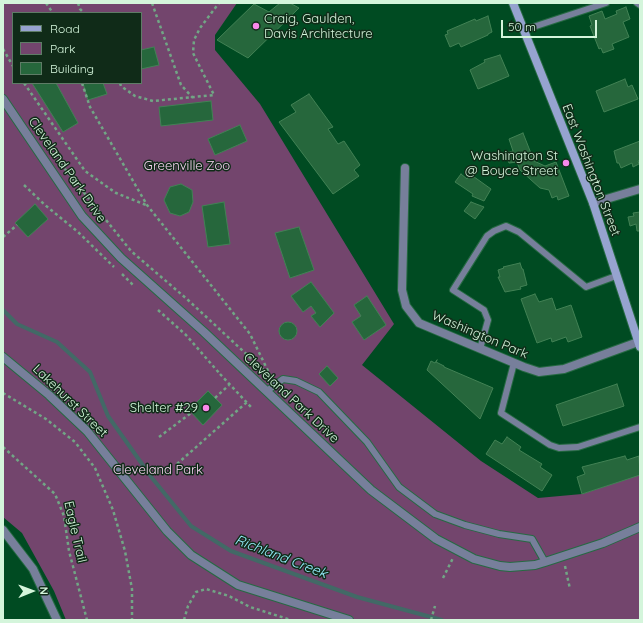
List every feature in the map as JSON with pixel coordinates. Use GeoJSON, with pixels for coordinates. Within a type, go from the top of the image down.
{"type":"FeatureCollection","features":[{"type":"Feature","properties":{"kind":"street","name":"East Washington Street"},"geometry":{"type":"LineString","coordinates":[[513,3],[593,203],[639,345]]}},
{"type":"Feature","properties":{"kind":"street","name":"Cleveland Park Drive"},"geometry":{"type":"LineString","coordinates":[[3,99],[82,216],[121,258],[204,332],[371,490],[436,538],[474,559],[500,566],[535,565],[603,543],[640,527]]}},
{"type":"Feature","properties":{"kind":"street","name":"Washington Park"},"geometry":{"type":"LineString","coordinates":[[405,168],[402,290],[406,306],[419,323],[538,372],[556,371],[639,345]]}},
{"type":"Feature","properties":{"kind":"street"},"geometry":{"type":"LineString","coordinates":[[593,203],[640,189]]}},
{"type":"Feature","properties":{"kind":"street","name":"Lakehurst Street"},"geometry":{"type":"LineString","coordinates":[[3,356],[49,395],[87,431],[167,531],[191,555],[220,575],[238,585],[349,620]]}},
{"type":"Feature","properties":{"kind":"street"},"geometry":{"type":"LineString","coordinates":[[3,530],[33,569],[57,620]]}},
{"type":"Feature","properties":{"kind":"lane"},"geometry":{"type":"LineString","coordinates":[[524,30],[606,3]]}},
{"type":"Feature","properties":{"kind":"lane"},"geometry":{"type":"LineString","coordinates":[[480,349],[488,320],[484,310],[453,290],[487,236],[494,231],[506,226],[519,232],[586,287],[616,276]]}},
{"type":"Feature","properties":{"kind":"lane"},"geometry":{"type":"LineString","coordinates":[[514,363],[501,413],[550,445],[559,448],[578,447],[640,427]]}},
{"type":"Feature","properties":{"kind":"lane"},"geometry":{"type":"LineString","coordinates":[[267,391],[283,379],[296,381],[319,392],[367,442],[399,487],[435,514],[465,525],[499,534],[532,539],[545,562]]}},
{"type":"Feature","properties":{"kind":"path"},"geometry":{"type":"LineString","coordinates":[[46,3],[52,12]]}},
{"type":"Feature","properties":{"kind":"path"},"geometry":{"type":"LineString","coordinates":[[78,3],[82,12]]}},
{"type":"Feature","properties":{"kind":"path"},"geometry":{"type":"LineString","coordinates":[[152,3],[181,85],[193,98]]}},
{"type":"Feature","properties":{"kind":"path"},"geometry":{"type":"LineString","coordinates":[[120,84],[135,96],[154,100],[193,98],[214,95],[193,53],[194,40],[200,28],[219,3]]}},
{"type":"Feature","properties":{"kind":"path"},"geometry":{"type":"LineString","coordinates":[[3,49],[12,64]]}},
{"type":"Feature","properties":{"kind":"path"},"geometry":{"type":"LineString","coordinates":[[25,84],[85,171],[116,193],[147,206]]}},
{"type":"Feature","properties":{"kind":"path"},"geometry":{"type":"LineString","coordinates":[[82,84],[90,107],[147,206],[250,334],[271,377]]}},
{"type":"Feature","properties":{"kind":"path"},"geometry":{"type":"LineString","coordinates":[[50,169],[61,164],[131,251],[188,300],[277,383]]}},
{"type":"Feature","properties":{"kind":"path"},"geometry":{"type":"LineString","coordinates":[[24,185],[45,206],[78,232],[134,286]]}},
{"type":"Feature","properties":{"kind":"path"},"geometry":{"type":"LineString","coordinates":[[3,237],[17,225]]}},
{"type":"Feature","properties":{"kind":"path"},"geometry":{"type":"LineString","coordinates":[[158,310],[186,335],[251,407]]}},
{"type":"Feature","properties":{"kind":"path"},"geometry":{"type":"LineString","coordinates":[[215,398],[230,385]]}},
{"type":"Feature","properties":{"kind":"path"},"geometry":{"type":"LineString","coordinates":[[3,393],[46,419],[75,442],[95,468],[113,510],[125,551],[132,589],[132,620]]}},
{"type":"Feature","properties":{"kind":"path"},"geometry":{"type":"LineString","coordinates":[[177,464],[247,402]]}},
{"type":"Feature","properties":{"kind":"path"},"geometry":{"type":"LineString","coordinates":[[159,437],[191,413]]}},
{"type":"Feature","properties":{"kind":"path","name":"Eagle Trail"},"geometry":{"type":"LineString","coordinates":[[3,447],[55,494],[64,516],[69,551],[87,620]]}},
{"type":"Feature","properties":{"kind":"path"},"geometry":{"type":"LineString","coordinates":[[443,578],[449,565]]}},
{"type":"Feature","properties":{"kind":"path"},"geometry":{"type":"LineString","coordinates":[[566,572],[570,589]]}},
{"type":"Feature","properties":{"kind":"path"},"geometry":{"type":"LineString","coordinates":[[184,620],[188,606],[196,592],[206,589],[229,596],[250,607],[291,620]]}},
{"type":"Feature","properties":{"kind":"path"},"geometry":{"type":"LineString","coordinates":[[431,620],[435,606]]}},
{"type":"Feature","properties":{"kind":"green space","name":"Cleveland Park"},"geometry":{"type":"Polygon","coordinates":[[[3,3],[237,3],[215,35],[215,50],[260,104],[394,324],[362,365],[481,461],[538,498],[582,494],[640,474],[640,620],[66,620],[54,591],[22,533],[3,517],[3,3]]]}},
{"type":"Feature","properties":{"kind":"building","name":"Craig, Gaulden, Davis Architecture"},"geometry":{"type":"Polygon","coordinates":[[[280,3],[290,3],[299,8],[248,58],[217,40],[254,4],[269,12],[280,3]]]}},
{"type":"Feature","properties":{"kind":"building"},"geometry":{"type":"Polygon","coordinates":[[[626,7],[630,19],[623,22],[629,37],[612,44],[614,49],[603,53],[601,48],[599,49],[590,26],[592,25],[589,16],[602,11],[605,19],[617,14],[616,11],[626,7]]]}},
{"type":"Feature","properties":{"kind":"building"},"geometry":{"type":"Polygon","coordinates":[[[488,16],[492,32],[461,47],[459,43],[450,47],[445,35],[448,34],[447,31],[475,19],[476,21],[488,16]]]}},
{"type":"Feature","properties":{"kind":"building"},"geometry":{"type":"Polygon","coordinates":[[[154,47],[159,65],[142,69],[142,50],[154,47]]]}},
{"type":"Feature","properties":{"kind":"building"},"geometry":{"type":"Polygon","coordinates":[[[500,55],[509,76],[478,89],[470,70],[485,62],[484,60],[500,55]]]}},
{"type":"Feature","properties":{"kind":"building"},"geometry":{"type":"Polygon","coordinates":[[[625,79],[628,87],[632,85],[638,99],[604,112],[596,91],[625,79]]]}},
{"type":"Feature","properties":{"kind":"building"},"geometry":{"type":"Polygon","coordinates":[[[33,84],[57,84],[78,123],[63,132],[33,84]]]}},
{"type":"Feature","properties":{"kind":"building"},"geometry":{"type":"Polygon","coordinates":[[[83,84],[103,84],[107,94],[88,100],[83,84]]]}},
{"type":"Feature","properties":{"kind":"building"},"geometry":{"type":"Polygon","coordinates":[[[309,94],[333,127],[328,129],[338,144],[344,141],[360,165],[354,170],[359,176],[333,194],[279,122],[296,112],[291,105],[309,94]]]}},
{"type":"Feature","properties":{"kind":"building"},"geometry":{"type":"Polygon","coordinates":[[[211,101],[213,120],[161,126],[159,107],[211,101]]]}},
{"type":"Feature","properties":{"kind":"building"},"geometry":{"type":"Polygon","coordinates":[[[240,125],[247,141],[215,155],[208,139],[240,125]]]}},
{"type":"Feature","properties":{"kind":"building"},"geometry":{"type":"Polygon","coordinates":[[[523,133],[534,161],[545,166],[556,162],[569,196],[558,200],[557,196],[552,198],[549,190],[540,188],[520,170],[517,162],[509,163],[506,153],[513,151],[509,139],[523,133]]]}},
{"type":"Feature","properties":{"kind":"building"},"geometry":{"type":"Polygon","coordinates":[[[640,141],[639,164],[633,167],[632,163],[621,168],[619,163],[617,163],[614,151],[640,141]]]}},
{"type":"Feature","properties":{"kind":"building"},"geometry":{"type":"Polygon","coordinates":[[[461,174],[467,179],[470,174],[491,189],[484,201],[472,196],[473,194],[455,182],[461,174]]]}},
{"type":"Feature","properties":{"kind":"building"},"geometry":{"type":"Polygon","coordinates":[[[181,184],[192,190],[193,202],[189,212],[180,216],[170,213],[164,200],[170,187],[181,184]]]}},
{"type":"Feature","properties":{"kind":"building"},"geometry":{"type":"Polygon","coordinates":[[[224,202],[230,244],[208,247],[202,206],[224,202]]]}},
{"type":"Feature","properties":{"kind":"building"},"geometry":{"type":"Polygon","coordinates":[[[471,202],[484,207],[475,219],[464,211],[471,202]]]}},
{"type":"Feature","properties":{"kind":"building"},"geometry":{"type":"Polygon","coordinates":[[[35,204],[48,219],[28,237],[15,223],[35,204]]]}},
{"type":"Feature","properties":{"kind":"building"},"geometry":{"type":"Polygon","coordinates":[[[640,212],[640,231],[637,231],[636,224],[630,226],[628,217],[634,216],[633,213],[640,212]]]}},
{"type":"Feature","properties":{"kind":"building"},"geometry":{"type":"Polygon","coordinates":[[[299,227],[314,270],[290,278],[275,233],[299,227]]]}},
{"type":"Feature","properties":{"kind":"building"},"geometry":{"type":"Polygon","coordinates":[[[520,263],[527,285],[520,287],[521,289],[505,292],[498,277],[500,277],[498,270],[504,268],[503,267],[520,263]]]}},
{"type":"Feature","properties":{"kind":"building"},"geometry":{"type":"Polygon","coordinates":[[[311,282],[334,313],[320,327],[311,316],[316,313],[311,306],[303,312],[291,296],[311,282]]]}},
{"type":"Feature","properties":{"kind":"building"},"geometry":{"type":"Polygon","coordinates":[[[535,294],[539,302],[552,298],[556,310],[571,305],[582,337],[568,342],[566,337],[552,342],[551,338],[537,343],[521,299],[535,294]]]}},
{"type":"Feature","properties":{"kind":"building"},"geometry":{"type":"Polygon","coordinates":[[[367,296],[386,325],[364,340],[352,322],[361,316],[354,305],[367,296]]]}},
{"type":"Feature","properties":{"kind":"building"},"geometry":{"type":"Polygon","coordinates":[[[288,322],[294,325],[297,331],[294,337],[288,340],[282,337],[279,331],[282,325],[288,322]]]}},
{"type":"Feature","properties":{"kind":"building"},"geometry":{"type":"Polygon","coordinates":[[[437,360],[436,362],[444,367],[493,388],[480,419],[427,370],[431,361],[435,363],[437,360]]]}},
{"type":"Feature","properties":{"kind":"building"},"geometry":{"type":"Polygon","coordinates":[[[327,366],[338,378],[330,386],[319,374],[327,366]]]}},
{"type":"Feature","properties":{"kind":"building"},"geometry":{"type":"Polygon","coordinates":[[[617,384],[624,406],[563,426],[556,405],[617,384]]]}},
{"type":"Feature","properties":{"kind":"building","name":"Shelter #29"},"geometry":{"type":"Polygon","coordinates":[[[208,391],[222,405],[203,425],[189,410],[208,391]]]}},
{"type":"Feature","properties":{"kind":"building"},"geometry":{"type":"Polygon","coordinates":[[[507,437],[521,447],[519,450],[542,464],[540,467],[552,475],[542,491],[486,454],[495,440],[502,444],[507,437]]]}},
{"type":"Feature","properties":{"kind":"building"},"geometry":{"type":"Polygon","coordinates":[[[625,456],[627,460],[639,456],[640,475],[582,494],[577,477],[585,474],[582,467],[625,456]]]}},
{"type":"Feature","properties":{"kind":"waterway","name":"Richland Creek"},"geometry":{"type":"LineString","coordinates":[[3,310],[17,324],[57,342],[90,372],[108,416],[152,478],[191,526],[231,551],[357,597],[442,620]]}},
{"type":"Feature","properties":{"kind":"place","name":"Craig, Gaulden, Davis Architecture"},"geometry":{"type":"Point","coordinates":[256,26]}},
{"type":"Feature","properties":{"kind":"place","name":"Washington St @ Boyce Street"},"geometry":{"type":"Point","coordinates":[566,163]}},
{"type":"Feature","properties":{"kind":"place","name":"Shelter #29"},"geometry":{"type":"Point","coordinates":[206,408]}},
{"type":"Feature","properties":{"kind":"park label","name":"Greenville Zoo"},"geometry":{"type":"Point","coordinates":[187,166]}}]}
